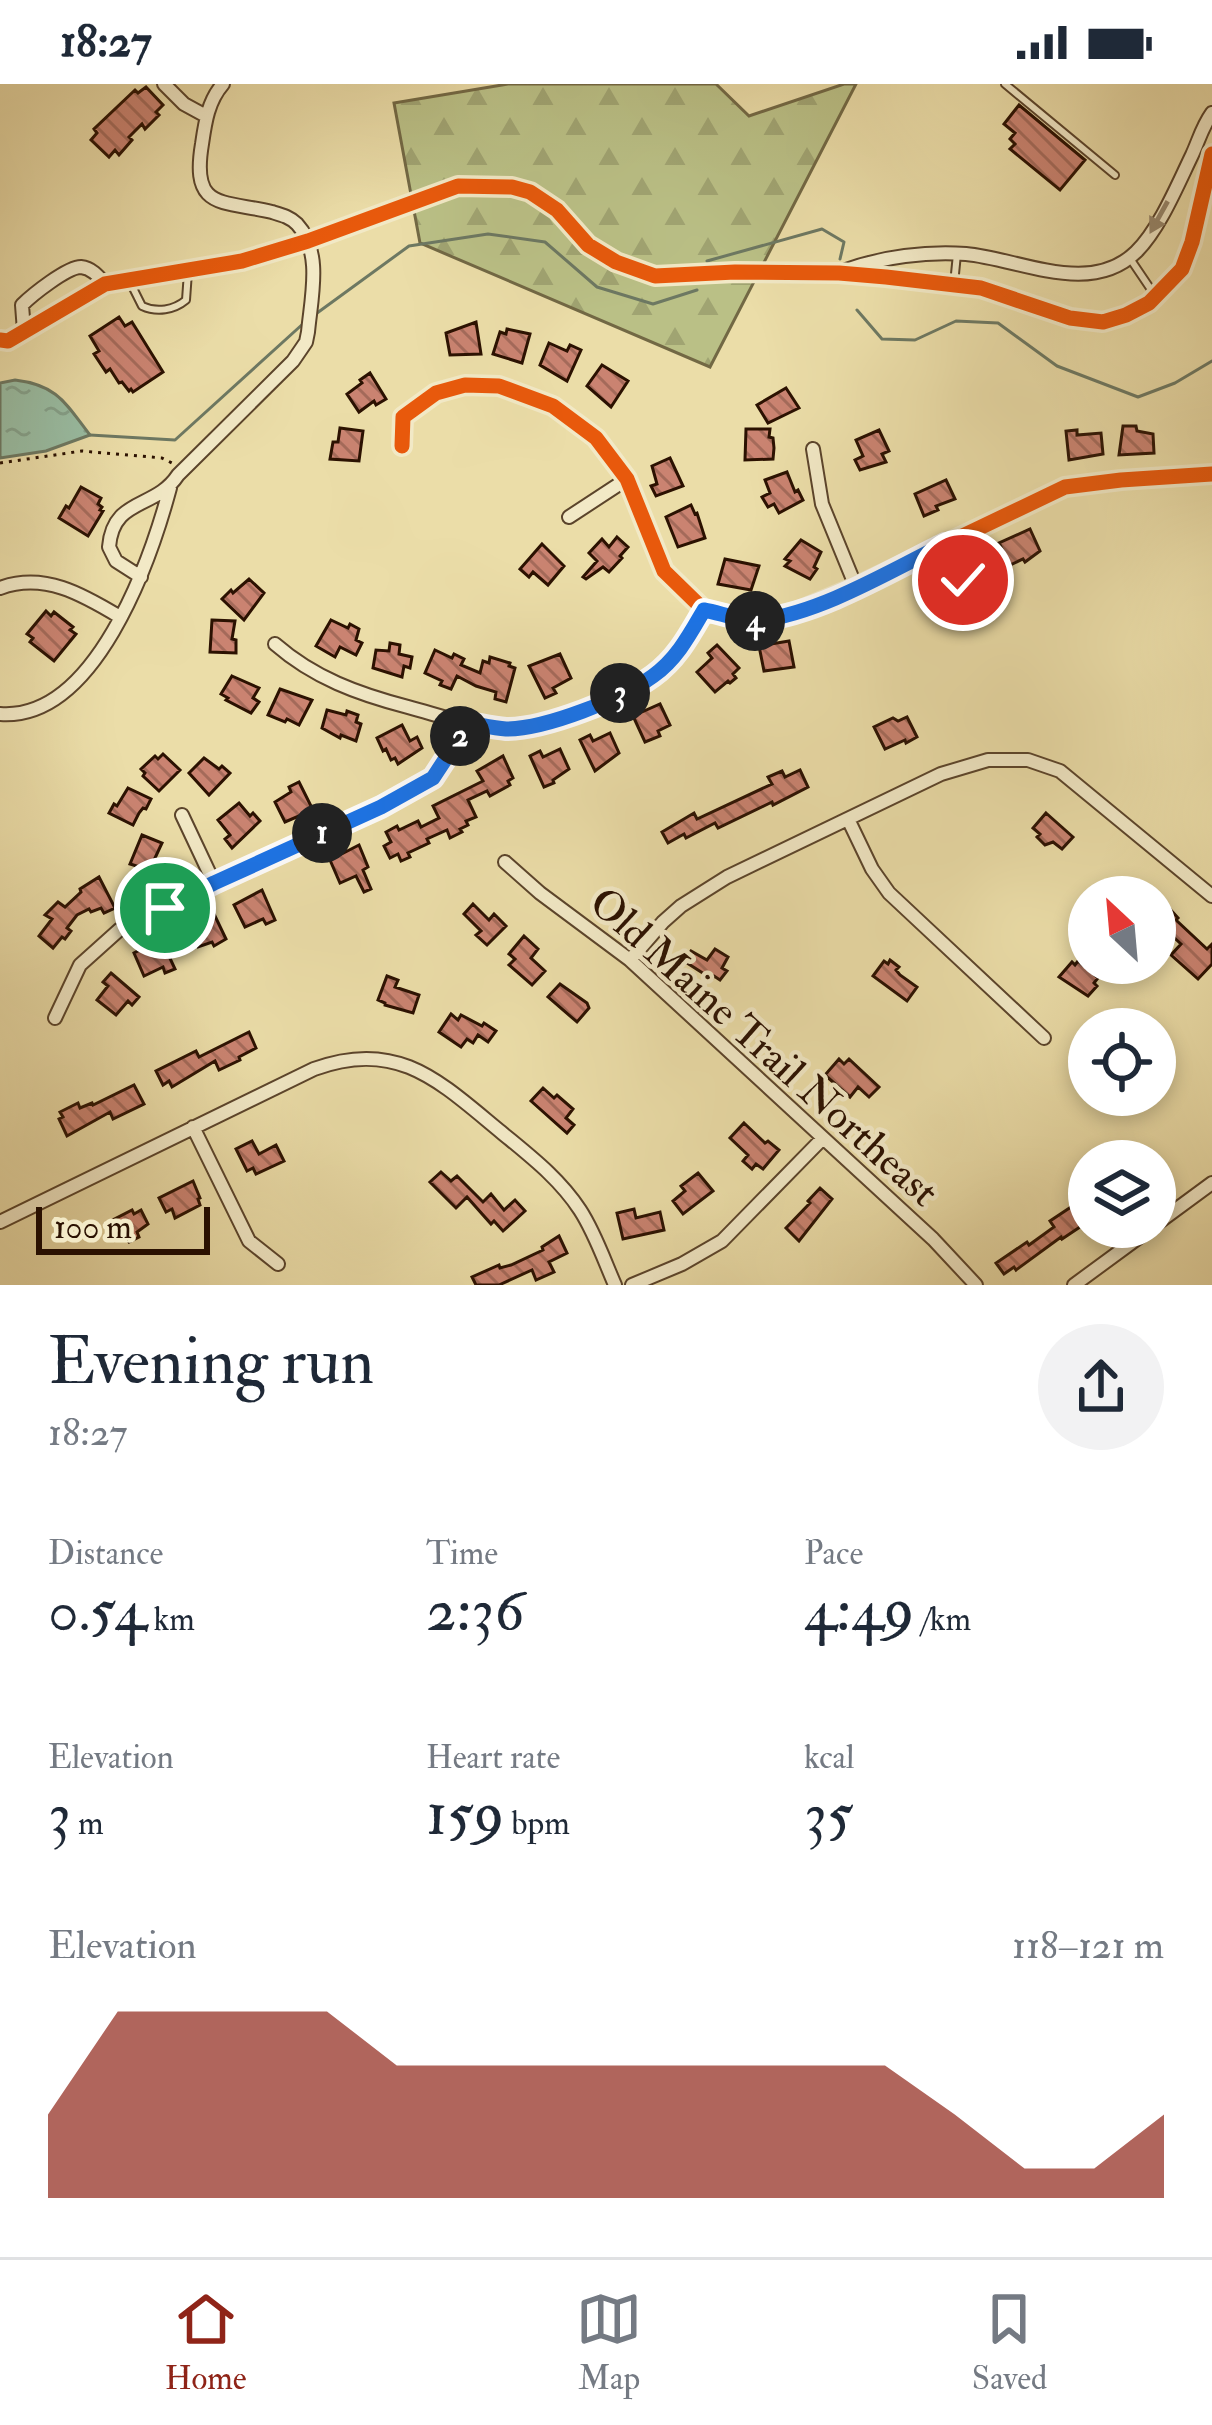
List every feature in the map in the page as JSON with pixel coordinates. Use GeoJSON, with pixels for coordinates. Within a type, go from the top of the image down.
{"type":"FeatureCollection","features":[{"type":"Feature","properties":{"kind":"street"},"geometry":{"type":"LineString","coordinates":[[164,84],[184,104],[206,116]]}},
{"type":"Feature","properties":{"kind":"street"},"geometry":{"type":"LineString","coordinates":[[141,577],[116,561],[109,547],[115,520],[130,506],[170,487],[293,361],[308,332],[314,263],[308,241],[292,219],[215,201],[205,193],[197,169],[206,116],[223,84]]}},
{"type":"Feature","properties":{"kind":"street"},"geometry":{"type":"LineString","coordinates":[[839,273],[872,261],[957,254],[1054,272],[1089,274],[1114,266],[1135,254],[1153,231],[1212,113]]}},
{"type":"Feature","properties":{"kind":"street"},"geometry":{"type":"LineString","coordinates":[[0,340],[24,332],[106,284],[242,261],[458,186],[530,192],[557,210],[589,245],[616,262],[656,276],[839,273],[954,284],[982,288],[1070,318],[1103,322],[1156,297],[1182,269],[1212,154]]}},
{"type":"Feature","properties":{"kind":"street"},"geometry":{"type":"LineString","coordinates":[[24,332],[22,305],[73,269],[84,267],[106,284]]}},
{"type":"Feature","properties":{"kind":"street"},"geometry":{"type":"LineString","coordinates":[[402,446],[403,417],[436,393],[465,385],[499,386],[553,406],[596,438],[627,479],[664,571],[704,610],[756,621],[799,611],[856,587],[1066,487],[1212,474]]}},
{"type":"Feature","properties":{"kind":"street"},"geometry":{"type":"LineString","coordinates":[[814,449],[822,505],[856,587]]}},
{"type":"Feature","properties":{"kind":"street"},"geometry":{"type":"LineString","coordinates":[[569,517],[627,479]]}},
{"type":"Feature","properties":{"kind":"street"},"geometry":{"type":"LineString","coordinates":[[0,713],[35,710],[58,698],[99,650],[141,577],[170,487]]}},
{"type":"Feature","properties":{"kind":"street"},"geometry":{"type":"LineString","coordinates":[[0,588],[37,580],[120,616]]}},
{"type":"Feature","properties":{"kind":"street"},"geometry":{"type":"LineString","coordinates":[[275,644],[327,680],[369,697],[504,729],[545,724],[655,675],[683,646],[704,610]]}},
{"type":"Feature","properties":{"kind":"street"},"geometry":{"type":"LineString","coordinates":[[55,1018],[80,965],[118,930],[433,778],[469,723]]}},
{"type":"Feature","properties":{"kind":"street"},"geometry":{"type":"LineString","coordinates":[[630,960],[663,922],[702,891],[967,765],[1011,758],[1060,771],[1212,896]]}},
{"type":"Feature","properties":{"kind":"street"},"geometry":{"type":"LineString","coordinates":[[182,815],[214,883]]}},
{"type":"Feature","properties":{"kind":"street"},"geometry":{"type":"LineString","coordinates":[[848,819],[889,893],[1044,1038]]}},
{"type":"Feature","properties":{"kind":"street","name":"Old Maine Trail Northeast"},"geometry":{"type":"LineString","coordinates":[[505,862],[630,960],[933,1239],[976,1285]]}},
{"type":"Feature","properties":{"kind":"street"},"geometry":{"type":"LineString","coordinates":[[0,1222],[332,1062],[372,1058],[410,1066],[440,1082],[560,1184],[589,1225],[615,1285]]}},
{"type":"Feature","properties":{"kind":"street"},"geometry":{"type":"LineString","coordinates":[[193,1127],[249,1241],[278,1264]]}},
{"type":"Feature","properties":{"kind":"street"},"geometry":{"type":"LineString","coordinates":[[632,1285],[722,1241],[823,1138]]}},
{"type":"Feature","properties":{"kind":"street"},"geometry":{"type":"LineString","coordinates":[[1176,1210],[1212,1184]]}},
{"type":"Feature","properties":{"kind":"street"},"geometry":{"type":"LineString","coordinates":[[1074,1285],[1124,1248]]}},
{"type":"Feature","properties":{"kind":"lane"},"geometry":{"type":"LineString","coordinates":[[1005,84],[1115,176]]}},
{"type":"Feature","properties":{"kind":"lane"},"geometry":{"type":"LineString","coordinates":[[954,284],[957,254]]}},
{"type":"Feature","properties":{"kind":"lane"},"geometry":{"type":"LineString","coordinates":[[1129,257],[1156,297]]}},
{"type":"Feature","properties":{"kind":"lane"},"geometry":{"type":"LineString","coordinates":[[129,280],[142,306],[170,309],[186,299],[188,271]]}},
{"type":"Feature","properties":{"kind":"lane"},"geometry":{"type":"LineString","coordinates":[[945,544],[963,580]]}},
{"type":"Feature","properties":{"kind":"path"},"geometry":{"type":"LineString","coordinates":[[0,463],[82,451],[162,458],[184,470]]}},
{"type":"Feature","properties":{"kind":"green space"},"geometry":{"type":"Polygon","coordinates":[[[508,84],[716,84],[749,116],[856,84],[710,367],[420,243],[394,103],[508,84]]]}},
{"type":"Feature","properties":{"kind":"water"},"geometry":{"type":"Polygon","coordinates":[[[15,380],[51,391],[90,435],[46,451],[0,458],[0,383],[15,380]]]}},
{"type":"Feature","properties":{"kind":"building"},"geometry":{"type":"Polygon","coordinates":[[[146,87],[163,105],[156,112],[159,115],[129,137],[132,140],[119,155],[115,150],[109,157],[91,140],[97,133],[94,129],[135,90],[138,93],[146,87]]]}},
{"type":"Feature","properties":{"kind":"building"},"geometry":{"type":"Polygon","coordinates":[[[1019,105],[1085,160],[1060,190],[1010,149],[1015,133],[1004,124],[1019,105]]]}},
{"type":"Feature","properties":{"kind":"building"},"geometry":{"type":"Polygon","coordinates":[[[119,317],[125,326],[132,322],[163,372],[133,392],[110,369],[106,372],[94,354],[99,351],[90,336],[119,317]]]}},
{"type":"Feature","properties":{"kind":"building"},"geometry":{"type":"Polygon","coordinates":[[[476,322],[481,354],[450,355],[446,333],[476,322]]]}},
{"type":"Feature","properties":{"kind":"building"},"geometry":{"type":"Polygon","coordinates":[[[507,329],[530,334],[522,363],[493,354],[500,332],[506,334],[507,329]]]}},
{"type":"Feature","properties":{"kind":"building"},"geometry":{"type":"Polygon","coordinates":[[[549,343],[567,351],[570,345],[581,350],[567,381],[540,365],[549,343]]]}},
{"type":"Feature","properties":{"kind":"building"},"geometry":{"type":"Polygon","coordinates":[[[602,365],[628,381],[611,407],[587,386],[602,365]]]}},
{"type":"Feature","properties":{"kind":"building"},"geometry":{"type":"Polygon","coordinates":[[[370,373],[386,399],[359,412],[347,394],[370,373]]]}},
{"type":"Feature","properties":{"kind":"building"},"geometry":{"type":"Polygon","coordinates":[[[786,388],[799,408],[768,423],[757,405],[786,388]]]}},
{"type":"Feature","properties":{"kind":"building"},"geometry":{"type":"Polygon","coordinates":[[[1123,426],[1153,434],[1154,453],[1119,455],[1123,426]]]}},
{"type":"Feature","properties":{"kind":"building"},"geometry":{"type":"Polygon","coordinates":[[[340,428],[363,431],[359,461],[330,459],[340,428]]]}},
{"type":"Feature","properties":{"kind":"building"},"geometry":{"type":"Polygon","coordinates":[[[746,429],[770,429],[773,459],[745,460],[746,429]]]}},
{"type":"Feature","properties":{"kind":"building"},"geometry":{"type":"Polygon","coordinates":[[[879,430],[889,451],[882,454],[886,462],[860,470],[855,460],[863,456],[856,440],[879,430]]]}},
{"type":"Feature","properties":{"kind":"building"},"geometry":{"type":"Polygon","coordinates":[[[1077,430],[1077,435],[1101,433],[1103,454],[1069,460],[1066,431],[1077,430]]]}},
{"type":"Feature","properties":{"kind":"building"},"geometry":{"type":"Polygon","coordinates":[[[670,458],[683,486],[656,496],[651,486],[657,484],[652,466],[670,458]]]}},
{"type":"Feature","properties":{"kind":"building"},"geometry":{"type":"Polygon","coordinates":[[[787,472],[803,500],[779,513],[762,497],[770,493],[765,480],[787,472]]]}},
{"type":"Feature","properties":{"kind":"building"},"geometry":{"type":"Polygon","coordinates":[[[946,480],[955,499],[924,516],[915,494],[946,480]]]}},
{"type":"Feature","properties":{"kind":"building"},"geometry":{"type":"Polygon","coordinates":[[[81,487],[101,498],[98,504],[103,511],[88,536],[59,518],[81,487]]]}},
{"type":"Feature","properties":{"kind":"building"},"geometry":{"type":"Polygon","coordinates":[[[691,505],[705,538],[678,547],[666,517],[691,505]]]}},
{"type":"Feature","properties":{"kind":"building"},"geometry":{"type":"Polygon","coordinates":[[[1030,529],[1040,551],[1025,562],[1010,565],[999,543],[1030,529]]]}},
{"type":"Feature","properties":{"kind":"building"},"geometry":{"type":"Polygon","coordinates":[[[617,537],[628,547],[622,558],[609,572],[603,567],[583,577],[597,561],[589,553],[602,539],[609,547],[617,537]]]}},
{"type":"Feature","properties":{"kind":"building"},"geometry":{"type":"Polygon","coordinates":[[[801,540],[821,552],[810,579],[785,566],[790,561],[785,559],[801,540]]]}},
{"type":"Feature","properties":{"kind":"building"},"geometry":{"type":"Polygon","coordinates":[[[542,544],[564,566],[548,585],[533,572],[529,577],[520,569],[542,544]]]}},
{"type":"Feature","properties":{"kind":"building"},"geometry":{"type":"Polygon","coordinates":[[[725,559],[759,566],[751,590],[718,584],[725,559]]]}},
{"type":"Feature","properties":{"kind":"building"},"geometry":{"type":"Polygon","coordinates":[[[249,579],[264,593],[244,620],[222,599],[249,579]]]}},
{"type":"Feature","properties":{"kind":"building"},"geometry":{"type":"Polygon","coordinates":[[[46,611],[51,616],[54,612],[76,634],[54,661],[27,634],[46,611]]]}},
{"type":"Feature","properties":{"kind":"building"},"geometry":{"type":"Polygon","coordinates":[[[212,620],[235,621],[236,653],[210,652],[212,620]]]}},
{"type":"Feature","properties":{"kind":"building"},"geometry":{"type":"Polygon","coordinates":[[[331,620],[359,629],[356,640],[362,643],[356,655],[340,647],[335,657],[316,646],[331,620]]]}},
{"type":"Feature","properties":{"kind":"building"},"geometry":{"type":"Polygon","coordinates":[[[789,641],[794,667],[764,671],[759,646],[789,641]]]}},
{"type":"Feature","properties":{"kind":"building"},"geometry":{"type":"Polygon","coordinates":[[[390,643],[400,645],[399,654],[412,657],[402,677],[373,668],[376,650],[389,651],[390,643]]]}},
{"type":"Feature","properties":{"kind":"building"},"geometry":{"type":"Polygon","coordinates":[[[717,645],[739,668],[733,674],[736,678],[715,692],[697,672],[712,658],[708,653],[717,645]]]}},
{"type":"Feature","properties":{"kind":"building"},"geometry":{"type":"Polygon","coordinates":[[[435,650],[464,659],[461,665],[480,673],[483,661],[489,663],[490,657],[510,663],[515,668],[506,702],[495,699],[496,692],[457,676],[451,689],[440,685],[442,681],[425,673],[435,650]]]}},
{"type":"Feature","properties":{"kind":"building"},"geometry":{"type":"Polygon","coordinates":[[[560,654],[571,678],[545,698],[529,666],[560,654]]]}},
{"type":"Feature","properties":{"kind":"building"},"geometry":{"type":"Polygon","coordinates":[[[232,676],[259,688],[253,698],[259,702],[251,713],[221,694],[232,676]]]}},
{"type":"Feature","properties":{"kind":"building"},"geometry":{"type":"Polygon","coordinates":[[[280,689],[312,700],[299,725],[268,715],[280,689]]]}},
{"type":"Feature","properties":{"kind":"building"},"geometry":{"type":"Polygon","coordinates":[[[660,704],[670,725],[645,742],[633,716],[660,704]]]}},
{"type":"Feature","properties":{"kind":"building"},"geometry":{"type":"Polygon","coordinates":[[[327,710],[358,715],[356,722],[361,724],[356,741],[322,728],[327,710]]]}},
{"type":"Feature","properties":{"kind":"building"},"geometry":{"type":"Polygon","coordinates":[[[907,717],[917,737],[885,749],[874,727],[907,717]]]}},
{"type":"Feature","properties":{"kind":"building"},"geometry":{"type":"Polygon","coordinates":[[[402,725],[410,741],[417,737],[422,748],[398,764],[377,738],[402,725]]]}},
{"type":"Feature","properties":{"kind":"building"},"geometry":{"type":"Polygon","coordinates":[[[610,733],[619,753],[595,771],[580,740],[590,735],[593,741],[610,733]]]}},
{"type":"Feature","properties":{"kind":"building"},"geometry":{"type":"Polygon","coordinates":[[[560,749],[569,769],[544,787],[530,756],[540,751],[543,757],[560,749]]]}},
{"type":"Feature","properties":{"kind":"building"},"geometry":{"type":"Polygon","coordinates":[[[163,754],[180,770],[159,791],[141,769],[163,754]]]}},
{"type":"Feature","properties":{"kind":"building"},"geometry":{"type":"Polygon","coordinates":[[[503,756],[513,778],[510,785],[490,796],[487,791],[468,800],[476,817],[466,821],[462,832],[450,838],[447,830],[427,839],[429,843],[408,853],[410,857],[390,858],[384,846],[391,842],[386,832],[418,821],[421,827],[439,818],[433,806],[483,781],[477,771],[503,756]]]}},
{"type":"Feature","properties":{"kind":"building"},"geometry":{"type":"Polygon","coordinates":[[[204,758],[230,773],[209,795],[189,773],[204,758]]]}},
{"type":"Feature","properties":{"kind":"building"},"geometry":{"type":"Polygon","coordinates":[[[800,770],[808,787],[773,805],[668,843],[662,832],[694,813],[697,819],[772,784],[768,777],[782,771],[785,777],[800,770]]]}},
{"type":"Feature","properties":{"kind":"building"},"geometry":{"type":"Polygon","coordinates":[[[299,782],[313,810],[285,822],[275,802],[299,782]]]}},
{"type":"Feature","properties":{"kind":"building"},"geometry":{"type":"Polygon","coordinates":[[[128,788],[151,799],[133,825],[109,813],[128,788]]]}},
{"type":"Feature","properties":{"kind":"building"},"geometry":{"type":"Polygon","coordinates":[[[239,803],[260,821],[232,848],[225,839],[230,835],[218,820],[239,803]]]}},
{"type":"Feature","properties":{"kind":"building"},"geometry":{"type":"Polygon","coordinates":[[[1046,813],[1073,837],[1062,849],[1053,842],[1045,845],[1033,828],[1046,813]]]}},
{"type":"Feature","properties":{"kind":"building"},"geometry":{"type":"Polygon","coordinates":[[[142,835],[162,843],[155,858],[163,861],[156,872],[130,864],[142,835]]]}},
{"type":"Feature","properties":{"kind":"building"},"geometry":{"type":"Polygon","coordinates":[[[359,845],[371,889],[364,892],[356,876],[340,883],[330,860],[359,845]]]}},
{"type":"Feature","properties":{"kind":"building"},"geometry":{"type":"Polygon","coordinates":[[[99,877],[115,908],[104,913],[101,908],[89,909],[77,915],[67,928],[71,931],[53,948],[39,936],[52,919],[45,915],[58,902],[65,907],[99,877]]]}},
{"type":"Feature","properties":{"kind":"building"},"geometry":{"type":"Polygon","coordinates":[[[262,890],[275,920],[266,924],[263,919],[245,927],[234,905],[262,890]]]}},
{"type":"Feature","properties":{"kind":"building"},"geometry":{"type":"Polygon","coordinates":[[[473,904],[489,920],[494,914],[506,926],[487,945],[464,914],[473,904]]]}},
{"type":"Feature","properties":{"kind":"building"},"geometry":{"type":"Polygon","coordinates":[[[214,914],[226,939],[198,947],[186,926],[214,914]]]}},
{"type":"Feature","properties":{"kind":"building"},"geometry":{"type":"Polygon","coordinates":[[[1176,920],[1207,949],[1212,944],[1212,964],[1198,979],[1176,959],[1181,944],[1176,939],[1176,920]]]}},
{"type":"Feature","properties":{"kind":"building"},"geometry":{"type":"Polygon","coordinates":[[[524,936],[538,949],[531,958],[545,971],[532,985],[509,965],[515,959],[509,954],[524,936]]]}},
{"type":"Feature","properties":{"kind":"building"},"geometry":{"type":"Polygon","coordinates":[[[161,939],[175,969],[165,973],[163,967],[144,976],[134,953],[161,939]]]}},
{"type":"Feature","properties":{"kind":"building"},"geometry":{"type":"Polygon","coordinates":[[[715,949],[728,957],[722,968],[727,971],[720,980],[684,961],[691,951],[707,960],[715,949]]]}},
{"type":"Feature","properties":{"kind":"building"},"geometry":{"type":"Polygon","coordinates":[[[890,960],[917,987],[907,1001],[873,976],[890,960]]]}},
{"type":"Feature","properties":{"kind":"building"},"geometry":{"type":"Polygon","coordinates":[[[111,973],[139,997],[132,1005],[128,1001],[116,1015],[97,1000],[111,973]]]}},
{"type":"Feature","properties":{"kind":"building"},"geometry":{"type":"Polygon","coordinates":[[[387,976],[398,980],[395,987],[419,995],[413,1013],[378,1000],[387,976]]]}},
{"type":"Feature","properties":{"kind":"building"},"geometry":{"type":"Polygon","coordinates":[[[560,984],[587,1003],[589,1008],[577,1022],[548,997],[560,984]]]}},
{"type":"Feature","properties":{"kind":"building"},"geometry":{"type":"Polygon","coordinates":[[[1070,984],[1095,984],[1088,996],[1070,984]]]}},
{"type":"Feature","properties":{"kind":"building"},"geometry":{"type":"Polygon","coordinates":[[[451,1014],[496,1031],[488,1042],[478,1035],[473,1043],[467,1039],[461,1047],[439,1032],[451,1014]]]}},
{"type":"Feature","properties":{"kind":"building"},"geometry":{"type":"Polygon","coordinates":[[[249,1032],[256,1048],[240,1060],[219,1070],[215,1061],[172,1087],[169,1081],[163,1085],[156,1071],[196,1051],[199,1057],[249,1032]]]}},
{"type":"Feature","properties":{"kind":"building"},"geometry":{"type":"Polygon","coordinates":[[[839,1059],[844,1064],[849,1059],[879,1087],[869,1097],[858,1087],[850,1097],[825,1075],[839,1059]]]}},
{"type":"Feature","properties":{"kind":"building"},"geometry":{"type":"Polygon","coordinates":[[[134,1085],[144,1104],[113,1119],[110,1112],[67,1136],[60,1112],[78,1103],[80,1108],[93,1105],[134,1085]]]}},
{"type":"Feature","properties":{"kind":"building"},"geometry":{"type":"Polygon","coordinates":[[[543,1088],[573,1109],[566,1118],[574,1125],[567,1133],[531,1101],[543,1088]]]}},
{"type":"Feature","properties":{"kind":"building"},"geometry":{"type":"Polygon","coordinates":[[[744,1123],[779,1150],[763,1169],[756,1164],[752,1169],[743,1161],[748,1155],[730,1138],[744,1123]]]}},
{"type":"Feature","properties":{"kind":"building"},"geometry":{"type":"Polygon","coordinates":[[[252,1141],[259,1154],[276,1145],[284,1161],[256,1174],[253,1168],[247,1171],[236,1149],[252,1141]]]}},
{"type":"Feature","properties":{"kind":"building"},"geometry":{"type":"Polygon","coordinates":[[[441,1172],[451,1181],[457,1176],[483,1202],[491,1194],[504,1210],[515,1200],[525,1211],[503,1231],[467,1197],[456,1208],[430,1182],[441,1172]]]}},
{"type":"Feature","properties":{"kind":"building"},"geometry":{"type":"Polygon","coordinates":[[[698,1173],[713,1191],[683,1214],[673,1201],[685,1191],[681,1186],[698,1173]]]}},
{"type":"Feature","properties":{"kind":"building"},"geometry":{"type":"Polygon","coordinates":[[[193,1181],[200,1205],[175,1218],[159,1198],[193,1181]]]}},
{"type":"Feature","properties":{"kind":"building"},"geometry":{"type":"Polygon","coordinates":[[[820,1188],[832,1199],[799,1241],[786,1228],[820,1188]]]}},
{"type":"Feature","properties":{"kind":"building"},"geometry":{"type":"Polygon","coordinates":[[[634,1209],[636,1218],[660,1212],[664,1230],[623,1239],[617,1213],[634,1209]]]}},
{"type":"Feature","properties":{"kind":"building"},"geometry":{"type":"Polygon","coordinates":[[[1068,1209],[1068,1235],[1004,1274],[996,1263],[1054,1227],[1050,1221],[1068,1209]]]}},
{"type":"Feature","properties":{"kind":"building"},"geometry":{"type":"Polygon","coordinates":[[[132,1210],[134,1214],[141,1210],[148,1224],[137,1232],[139,1237],[129,1242],[122,1232],[112,1237],[105,1224],[132,1210]]]}},
{"type":"Feature","properties":{"kind":"building"},"geometry":{"type":"Polygon","coordinates":[[[559,1236],[567,1253],[549,1262],[554,1272],[536,1280],[532,1270],[499,1285],[476,1285],[472,1277],[543,1250],[559,1236]]]}},
{"type":"Feature","properties":{"kind":"waterway"},"geometry":{"type":"LineString","coordinates":[[707,261],[822,229],[844,242],[840,259]]}},
{"type":"Feature","properties":{"kind":"waterway"},"geometry":{"type":"LineString","coordinates":[[313,316],[409,246],[488,234],[545,242],[597,287],[653,304],[697,290]]}},
{"type":"Feature","properties":{"kind":"waterway"},"geometry":{"type":"LineString","coordinates":[[857,310],[882,339],[915,340],[956,321],[998,323],[1057,366],[1138,397],[1212,361]]}},
{"type":"Feature","properties":{"kind":"waterway"},"geometry":{"type":"LineString","coordinates":[[90,435],[175,440],[305,322]]}},
{"type":"Feature","properties":{"kind":"cycle path"},"geometry":{"type":"LineString","coordinates":[[0,340],[8,341],[105,284],[242,261],[458,186],[530,192],[557,210],[588,245],[616,262],[655,276],[735,272],[886,277],[981,288],[1070,318],[1103,322],[1149,303],[1182,269],[1212,154]]}},
{"type":"Feature","properties":{"kind":"cycle path"},"geometry":{"type":"LineString","coordinates":[[402,446],[403,417],[436,393],[465,385],[499,386],[553,406],[596,438],[627,479],[664,571],[704,610],[756,621],[799,611],[856,587],[1065,487],[1212,474]]}},
{"type":"Feature","properties":{"kind":"route"},"geometry":{"type":"LineString","coordinates":[[165,908],[433,778],[469,723],[504,729],[545,724],[655,675],[683,646],[704,610],[756,621],[799,611],[945,544],[963,580]]}}]}
